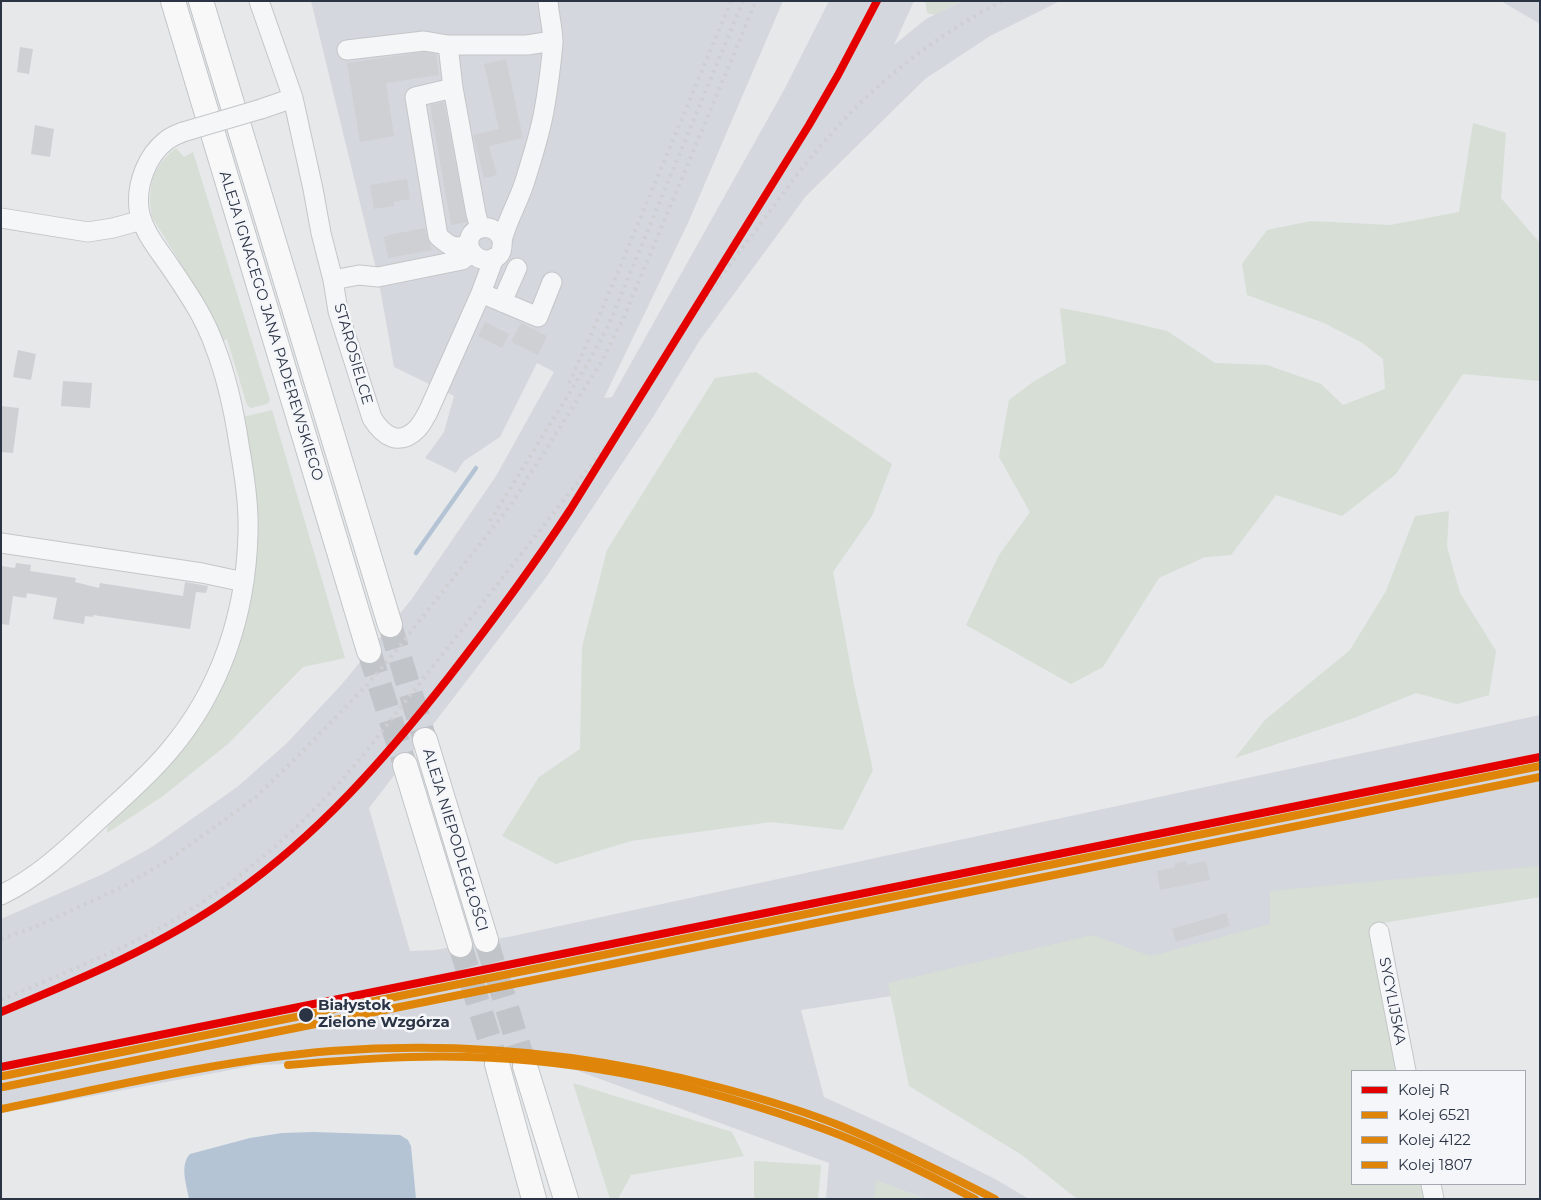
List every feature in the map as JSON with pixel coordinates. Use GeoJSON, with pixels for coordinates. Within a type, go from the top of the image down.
{"type":"FeatureCollection","features":[{"type":"Feature","properties":{"kind":"main road","name":"ALEJA IGNACEGO JANA PADEREWSKIEGO"},"geometry":{"type":"LineString","coordinates":[[173,1],[369,651]]}},
{"type":"Feature","properties":{"kind":"main road","name":"ALEJA IGNACEGO JANA PADEREWSKIEGO"},"geometry":{"type":"LineString","coordinates":[[201,1],[390,625]]}},
{"type":"Feature","properties":{"kind":"main road","name":"ALEJA NIEPODLEGŁOŚCI"},"geometry":{"type":"LineString","coordinates":[[425,740],[486,940]]}},
{"type":"Feature","properties":{"kind":"main road","name":"ALEJA NIEPODLEGŁOŚCI"},"geometry":{"type":"LineString","coordinates":[[405,765],[460,945]]}},
{"type":"Feature","properties":{"kind":"main road"},"geometry":{"type":"LineString","coordinates":[[497,1064],[534,1199]]}},
{"type":"Feature","properties":{"kind":"main road"},"geometry":{"type":"LineString","coordinates":[[525,1066],[566,1199]]}},
{"type":"Feature","properties":{"kind":"street","name":"STAROSIELCE"},"geometry":{"type":"LineString","coordinates":[[259,1],[293,98],[321,233],[333,280],[338,311],[372,418],[379,430],[389,437],[403,438],[417,429],[428,412],[481,293]]}},
{"type":"Feature","properties":{"kind":"street"},"geometry":{"type":"LineString","coordinates":[[548,1],[553,41],[544,112],[524,184],[502,239],[502,250],[494,258],[481,293],[538,317],[552,282]]}},
{"type":"Feature","properties":{"kind":"street"},"geometry":{"type":"LineString","coordinates":[[347,50],[424,41],[448,45],[527,44],[553,41]]}},
{"type":"Feature","properties":{"kind":"street"},"geometry":{"type":"LineString","coordinates":[[448,45],[452,88],[480,228]]}},
{"type":"Feature","properties":{"kind":"street"},"geometry":{"type":"LineString","coordinates":[[452,88],[415,97],[438,236],[448,245],[471,249]]}},
{"type":"Feature","properties":{"kind":"street"},"geometry":{"type":"LineString","coordinates":[[1,895],[20,886],[60,856],[140,783],[170,750],[208,694],[226,656],[236,623],[244,582],[248,533],[246,500],[234,413],[215,345],[197,308],[150,237],[139,209],[139,195],[146,165],[167,140],[183,132],[293,98]]}},
{"type":"Feature","properties":{"kind":"street"},"geometry":{"type":"LineString","coordinates":[[1,218],[88,232],[114,228],[142,220]]}},
{"type":"Feature","properties":{"kind":"street"},"geometry":{"type":"LineString","coordinates":[[494,258],[482,260],[471,249],[470,238],[480,228],[487,227],[499,233],[502,239]]}},
{"type":"Feature","properties":{"kind":"street"},"geometry":{"type":"LineString","coordinates":[[333,280],[359,275],[378,278],[462,260],[471,249]]}},
{"type":"Feature","properties":{"kind":"street"},"geometry":{"type":"LineString","coordinates":[[502,302],[517,268]]}},
{"type":"Feature","properties":{"kind":"street"},"geometry":{"type":"LineString","coordinates":[[1,543],[202,573],[244,582]]}},
{"type":"Feature","properties":{"kind":"street","name":"SYCYLIJSKA"},"geometry":{"type":"LineString","coordinates":[[1379,932],[1406,1070]]}},
{"type":"Feature","properties":{"kind":"street"},"geometry":{"type":"LineString","coordinates":[[1431,1185],[1434,1199]]}},
{"type":"Feature","properties":{"kind":"shaded area"},"geometry":{"type":"Polygon","coordinates":[[[311,1],[783,1],[688,223],[604,398],[612,397],[784,90],[829,1],[914,1],[894,45],[926,19],[962,1],[1060,1],[990,36],[925,79],[806,196],[700,340],[653,417],[547,576],[369,808],[410,951],[435,950],[513,936],[1540,715],[1540,896],[801,1010],[824,1097],[903,1133],[995,1179],[1029,1199],[926,1199],[877,1181],[874,1199],[826,1199],[829,1163],[562,1065],[451,1058],[257,1065],[1,1113],[1,919],[103,874],[152,847],[237,787],[286,744],[342,684],[411,600],[496,476],[554,372],[537,363],[500,437],[464,461],[456,473],[425,458],[444,432],[454,396],[394,367],[378,277],[311,1]]]}},
{"type":"Feature","properties":{"kind":"shaded area"},"geometry":{"type":"Polygon","coordinates":[[[925,1],[961,1],[935,15],[927,13],[925,1]]]}},
{"type":"Feature","properties":{"kind":"shaded area"},"geometry":{"type":"Polygon","coordinates":[[[1501,1],[1540,1],[1540,24],[1501,1]]]}},
{"type":"Feature","properties":{"kind":"shaded area"},"geometry":{"type":"Polygon","coordinates":[[[1473,123],[1506,133],[1501,198],[1540,243],[1540,381],[1463,374],[1396,474],[1342,516],[1276,495],[1231,555],[1205,557],[1159,578],[1103,667],[1071,684],[966,625],[999,555],[1030,512],[999,457],[1009,400],[1033,382],[1066,363],[1060,308],[1167,331],[1215,363],[1267,365],[1321,384],[1343,405],[1385,389],[1383,359],[1361,342],[1324,323],[1247,295],[1242,264],[1267,230],[1311,221],[1390,225],[1459,212],[1473,123]]]}},
{"type":"Feature","properties":{"kind":"shaded area"},"geometry":{"type":"Polygon","coordinates":[[[176,148],[184,157],[193,152],[270,400],[267,404],[251,408],[247,405],[227,339],[223,341],[200,295],[152,217],[150,196],[153,178],[161,163],[176,148]]]}},
{"type":"Feature","properties":{"kind":"shaded area"},"geometry":{"type":"Polygon","coordinates":[[[756,372],[892,464],[872,516],[833,572],[854,685],[873,770],[843,830],[771,822],[631,841],[556,864],[502,836],[539,777],[580,749],[582,647],[607,550],[715,378],[756,372]]]}},
{"type":"Feature","properties":{"kind":"shaded area"},"geometry":{"type":"Polygon","coordinates":[[[272,410],[345,658],[303,667],[229,743],[163,796],[107,833],[110,823],[168,768],[190,740],[209,710],[239,643],[255,572],[257,536],[255,490],[243,417],[272,410]]]}},
{"type":"Feature","properties":{"kind":"shaded area"},"geometry":{"type":"Polygon","coordinates":[[[1449,511],[1447,547],[1460,593],[1496,651],[1489,695],[1457,704],[1416,693],[1354,718],[1235,758],[1265,720],[1350,650],[1386,591],[1415,516],[1449,511]]]}},
{"type":"Feature","properties":{"kind":"shaded area"},"geometry":{"type":"Polygon","coordinates":[[[1540,866],[1540,897],[1371,925],[1400,1070],[1351,1070],[1351,1185],[1422,1185],[1425,1199],[1077,1199],[1022,1155],[909,1086],[888,983],[1092,935],[1151,956],[1270,924],[1270,891],[1540,866]]]}},
{"type":"Feature","properties":{"kind":"shaded area"},"geometry":{"type":"Polygon","coordinates":[[[573,1083],[732,1132],[744,1156],[631,1175],[618,1199],[610,1199],[573,1083]]]}},
{"type":"Feature","properties":{"kind":"shaded area"},"geometry":{"type":"Polygon","coordinates":[[[754,1161],[821,1165],[818,1199],[754,1199],[754,1161]]]}},
{"type":"Feature","properties":{"kind":"shaded area"},"geometry":{"type":"Polygon","coordinates":[[[876,1180],[926,1199],[874,1199],[876,1180]]]}},
{"type":"Feature","properties":{"kind":"water"},"geometry":{"type":"Polygon","coordinates":[[[314,1132],[400,1135],[408,1140],[411,1146],[416,1199],[189,1199],[184,1170],[190,1154],[250,1138],[282,1133],[314,1132]]]}},
{"type":"Feature","properties":{"kind":"building"},"geometry":{"type":"Polygon","coordinates":[[[20,47],[33,49],[29,74],[17,72],[20,47]]]}},
{"type":"Feature","properties":{"kind":"building"},"geometry":{"type":"Polygon","coordinates":[[[424,52],[436,54],[439,75],[386,83],[394,136],[360,142],[347,63],[424,52]]]}},
{"type":"Feature","properties":{"kind":"building"},"geometry":{"type":"Polygon","coordinates":[[[506,59],[523,138],[489,146],[497,175],[484,178],[473,135],[499,129],[484,64],[506,59]]]}},
{"type":"Feature","properties":{"kind":"building"},"geometry":{"type":"Polygon","coordinates":[[[444,102],[467,222],[451,225],[430,105],[444,102]]]}},
{"type":"Feature","properties":{"kind":"building"},"geometry":{"type":"Polygon","coordinates":[[[35,125],[54,129],[50,157],[31,154],[35,125]]]}},
{"type":"Feature","properties":{"kind":"building"},"geometry":{"type":"Polygon","coordinates":[[[407,179],[410,199],[393,202],[394,206],[374,209],[370,185],[407,179]]]}},
{"type":"Feature","properties":{"kind":"building"},"geometry":{"type":"Polygon","coordinates":[[[425,228],[432,250],[388,258],[384,237],[425,228]]]}},
{"type":"Feature","properties":{"kind":"building"},"geometry":{"type":"Polygon","coordinates":[[[485,322],[509,334],[502,348],[478,336],[485,322]]]}},
{"type":"Feature","properties":{"kind":"building"},"geometry":{"type":"Polygon","coordinates":[[[521,323],[547,336],[538,355],[511,342],[521,323]]]}},
{"type":"Feature","properties":{"kind":"building"},"geometry":{"type":"Polygon","coordinates":[[[18,350],[36,354],[31,380],[13,377],[18,350]]]}},
{"type":"Feature","properties":{"kind":"building"},"geometry":{"type":"Polygon","coordinates":[[[63,381],[92,383],[90,408],[61,406],[63,381]]]}},
{"type":"Feature","properties":{"kind":"building"},"geometry":{"type":"Polygon","coordinates":[[[1,406],[19,408],[13,453],[1,452],[1,406]]]}},
{"type":"Feature","properties":{"kind":"building"},"geometry":{"type":"Polygon","coordinates":[[[16,563],[31,565],[30,571],[76,578],[75,582],[99,588],[100,583],[183,596],[185,582],[208,586],[206,593],[196,592],[190,629],[93,615],[93,617],[85,616],[84,624],[53,619],[57,598],[27,593],[26,598],[13,596],[9,625],[1,624],[1,566],[15,568],[16,563]]]}},
{"type":"Feature","properties":{"kind":"building"},"geometry":{"type":"Polygon","coordinates":[[[1186,861],[1187,865],[1206,861],[1210,880],[1160,890],[1157,871],[1175,867],[1175,863],[1186,861]]]}},
{"type":"Feature","properties":{"kind":"building"},"geometry":{"type":"Polygon","coordinates":[[[1226,913],[1230,926],[1176,942],[1172,929],[1226,913]]]}},
{"type":"Feature","properties":{"kind":"waterway"},"geometry":{"type":"LineString","coordinates":[[416,553],[476,468]]}},
{"type":"Feature","properties":{"kind":"tunnel"},"geometry":{"type":"LineString","coordinates":[[390,625],[425,740]]}},
{"type":"Feature","properties":{"kind":"tunnel"},"geometry":{"type":"LineString","coordinates":[[369,651],[405,765]]}},
{"type":"Feature","properties":{"kind":"tunnel"},"geometry":{"type":"LineString","coordinates":[[486,940],[525,1066]]}},
{"type":"Feature","properties":{"kind":"tunnel"},"geometry":{"type":"LineString","coordinates":[[460,945],[497,1064]]}},
{"type":"Feature","properties":{"kind":"railway"},"geometry":{"type":"LineString","coordinates":[[569,383],[601,312],[731,1]]}},
{"type":"Feature","properties":{"kind":"railway"},"geometry":{"type":"LineString","coordinates":[[490,521],[588,363],[609,324],[743,1]]}},
{"type":"Feature","properties":{"kind":"railway"},"geometry":{"type":"LineString","coordinates":[[1,939],[35,927],[126,885],[170,859],[256,797],[367,685],[391,657],[510,506],[602,361],[624,317],[756,1]]}},
{"type":"Feature","properties":{"kind":"railway"},"geometry":{"type":"LineString","coordinates":[[661,365],[704,300],[779,199],[819,148],[848,116],[867,96],[931,44],[1002,1]]}},
{"type":"Feature","properties":{"kind":"railway"},"geometry":{"type":"LineString","coordinates":[[1,1000],[75,969],[178,918],[237,878],[291,832],[317,807],[364,754],[603,450],[645,390]]}},
{"type":"Feature","properties":{"kind":"rail line","name":"R"},"geometry":{"type":"LineString","coordinates":[[1,1012],[121,960],[206,913],[264,872],[294,847],[375,766],[425,707],[496,616],[570,510],[809,125],[877,1]]}},
{"type":"Feature","properties":{"kind":"rail line","name":"R"},"geometry":{"type":"LineString","coordinates":[[1,1067],[1540,757]]}},
{"type":"Feature","properties":{"kind":"rail line","name":"4122"},"geometry":{"type":"LineString","coordinates":[[3,1076],[1540,766]]}},
{"type":"Feature","properties":{"kind":"rail line","name":"6521"},"geometry":{"type":"LineString","coordinates":[[3,1087],[1540,777]]}},
{"type":"Feature","properties":{"kind":"rail line","name":"1807"},"geometry":{"type":"LineString","coordinates":[[1,1109],[165,1075],[289,1055],[380,1048],[477,1049],[526,1053],[623,1066],[718,1087],[780,1105],[861,1134],[995,1199]]}},
{"type":"Feature","properties":{"kind":"rail line","name":"6521"},"geometry":{"type":"LineString","coordinates":[[288,1065],[401,1057],[469,1057],[514,1059],[605,1070],[694,1089],[781,1114],[863,1144],[975,1199]]}},
{"type":"Feature","properties":{"kind":"place","name":"Białystok Zielone Wzgórza"},"geometry":{"type":"Point","coordinates":[306,1015]}}]}
